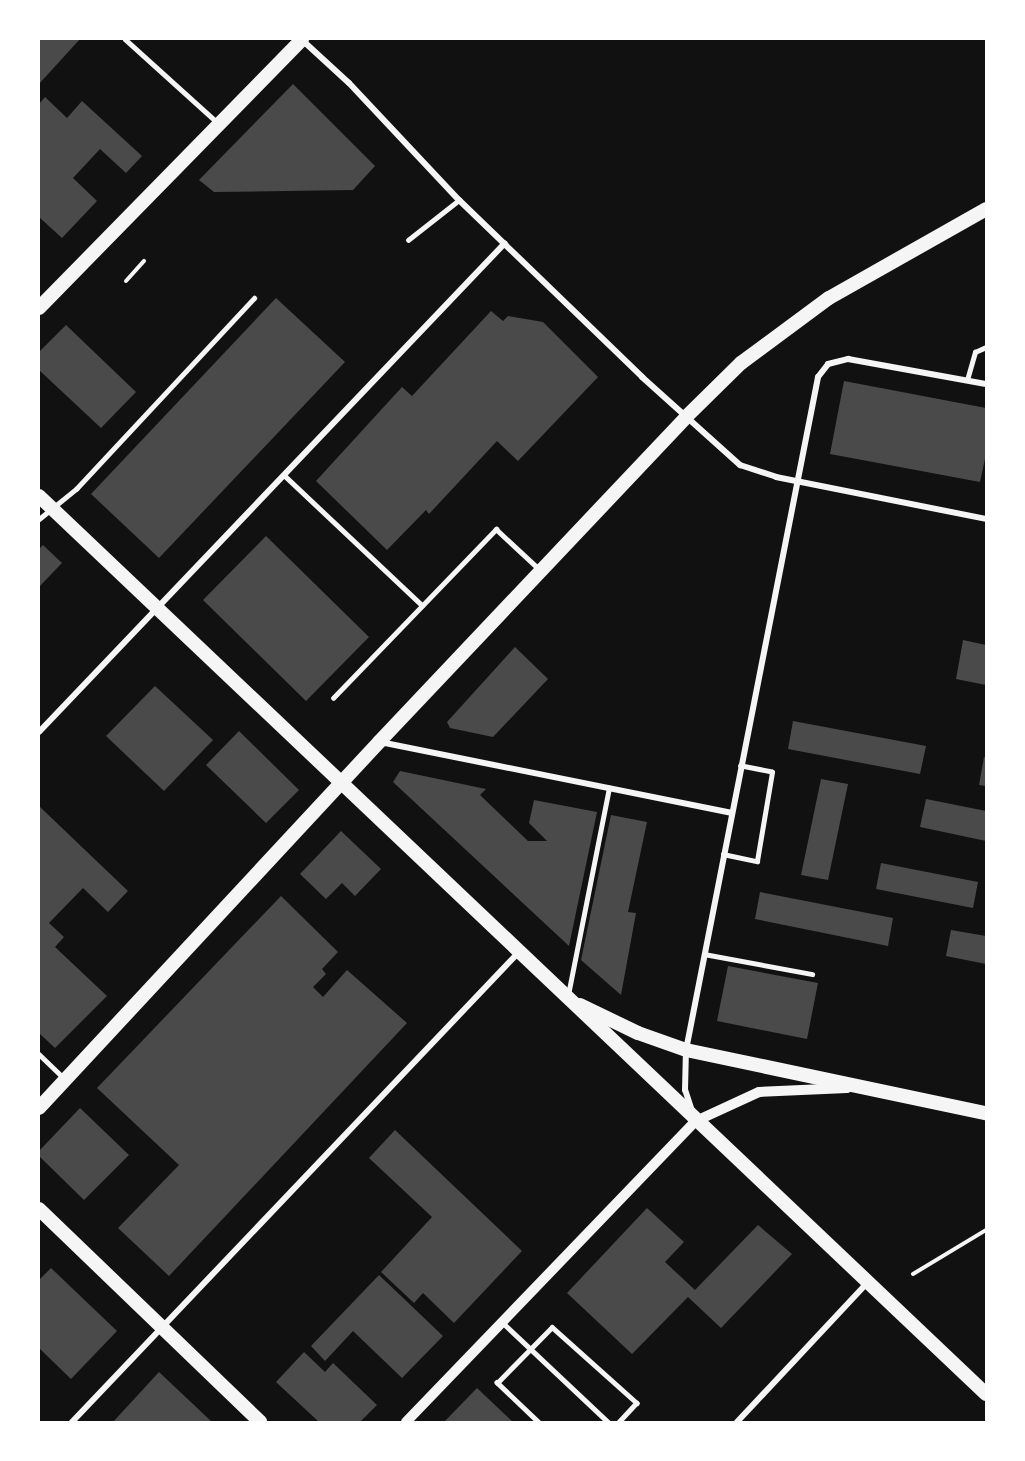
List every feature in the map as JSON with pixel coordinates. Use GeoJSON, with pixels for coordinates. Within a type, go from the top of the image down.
{"type":"FeatureCollection","features":[{"type":"Feature","properties":{"kind":"main road"},"geometry":{"type":"LineString","coordinates":[[39,308],[217,122],[301,39]]}},
{"type":"Feature","properties":{"kind":"main road"},"geometry":{"type":"LineString","coordinates":[[39,1108],[379,742],[686,417],[741,363],[798,318],[864,276],[986,209]]}},
{"type":"Feature","properties":{"kind":"main road"},"geometry":{"type":"LineString","coordinates":[[39,496],[343,783],[518,953],[986,1394]]}},
{"type":"Feature","properties":{"kind":"main road"},"geometry":{"type":"LineString","coordinates":[[567,998],[638,1033],[686,1050],[784,1068],[855,1087],[986,1113]]}},
{"type":"Feature","properties":{"kind":"main road"},"geometry":{"type":"LineString","coordinates":[[39,1209],[260,1422]]}},
{"type":"Feature","properties":{"kind":"street"},"geometry":{"type":"LineString","coordinates":[[301,39],[349,83],[459,200],[686,417],[740,465],[796,481],[986,519]]}},
{"type":"Feature","properties":{"kind":"street"},"geometry":{"type":"LineString","coordinates":[[39,732],[505,243]]}},
{"type":"Feature","properties":{"kind":"street"},"geometry":{"type":"LineString","coordinates":[[696,1121],[685,1090],[686,1050],[818,377],[828,364],[857,359],[986,384]]}},
{"type":"Feature","properties":{"kind":"street"},"geometry":{"type":"LineString","coordinates":[[379,742],[731,813]]}},
{"type":"Feature","properties":{"kind":"street"},"geometry":{"type":"LineString","coordinates":[[72,1422],[518,953]]}},
{"type":"Feature","properties":{"kind":"street"},"geometry":{"type":"LineString","coordinates":[[406,1422],[696,1121],[759,1092],[855,1087]]}},
{"type":"Feature","properties":{"kind":"street"},"geometry":{"type":"LineString","coordinates":[[737,1422],[868,1282]]}},
{"type":"Feature","properties":{"kind":"lane"},"geometry":{"type":"LineString","coordinates":[[125,39],[217,122]]}},
{"type":"Feature","properties":{"kind":"lane"},"geometry":{"type":"LineString","coordinates":[[408,240],[459,200]]}},
{"type":"Feature","properties":{"kind":"lane"},"geometry":{"type":"LineString","coordinates":[[39,519],[76,489],[254,298]]}},
{"type":"Feature","properties":{"kind":"lane"},"geometry":{"type":"LineString","coordinates":[[967,380],[975,352],[986,347]]}},
{"type":"Feature","properties":{"kind":"lane"},"geometry":{"type":"LineString","coordinates":[[284,475],[422,605]]}},
{"type":"Feature","properties":{"kind":"lane"},"geometry":{"type":"LineString","coordinates":[[333,698],[496,529],[541,571]]}},
{"type":"Feature","properties":{"kind":"lane"},"geometry":{"type":"LineString","coordinates":[[723,854],[757,861],[772,772],[740,766]]}},
{"type":"Feature","properties":{"kind":"lane"},"geometry":{"type":"LineString","coordinates":[[567,998],[609,788]]}},
{"type":"Feature","properties":{"kind":"lane"},"geometry":{"type":"LineString","coordinates":[[704,954],[812,974]]}},
{"type":"Feature","properties":{"kind":"lane"},"geometry":{"type":"LineString","coordinates":[[39,1054],[66,1080]]}},
{"type":"Feature","properties":{"kind":"lane"},"geometry":{"type":"LineString","coordinates":[[502,1322],[608,1422]]}},
{"type":"Feature","properties":{"kind":"lane"},"geometry":{"type":"LineString","coordinates":[[538,1422],[496,1383],[552,1327],[637,1403],[619,1422]]}},
{"type":"Feature","properties":{"kind":"path"},"geometry":{"type":"LineString","coordinates":[[126,281],[144,261]]}},
{"type":"Feature","properties":{"kind":"path"},"geometry":{"type":"LineString","coordinates":[[914,1274],[986,1230]]}},
{"type":"Feature","properties":{"kind":"building"},"geometry":{"type":"Polygon","coordinates":[[[39,39],[80,39],[39,84],[39,39]]]}},
{"type":"Feature","properties":{"kind":"building"},"geometry":{"type":"Polygon","coordinates":[[[293,84],[375,166],[353,190],[214,192],[199,180],[293,84]]]}},
{"type":"Feature","properties":{"kind":"building"},"geometry":{"type":"Polygon","coordinates":[[[45,97],[67,118],[82,101],[142,156],[126,173],[100,149],[73,178],[97,201],[62,238],[39,217],[39,104],[45,97]]]}},
{"type":"Feature","properties":{"kind":"building"},"geometry":{"type":"Polygon","coordinates":[[[276,298],[345,362],[159,558],[91,494],[276,298]]]}},
{"type":"Feature","properties":{"kind":"building"},"geometry":{"type":"Polygon","coordinates":[[[491,311],[503,321],[508,316],[543,322],[598,377],[518,461],[497,441],[429,514],[426,510],[387,550],[316,481],[402,387],[412,396],[491,311]]]}},
{"type":"Feature","properties":{"kind":"building"},"geometry":{"type":"Polygon","coordinates":[[[66,325],[136,392],[101,428],[39,370],[39,352],[66,325]]]}},
{"type":"Feature","properties":{"kind":"building"},"geometry":{"type":"Polygon","coordinates":[[[844,381],[986,408],[986,454],[980,482],[830,454],[844,381]]]}},
{"type":"Feature","properties":{"kind":"building"},"geometry":{"type":"Polygon","coordinates":[[[266,536],[369,637],[306,701],[203,600],[266,536]]]}},
{"type":"Feature","properties":{"kind":"building"},"geometry":{"type":"Polygon","coordinates":[[[43,545],[62,563],[39,587],[39,549],[43,545]]]}},
{"type":"Feature","properties":{"kind":"building"},"geometry":{"type":"Polygon","coordinates":[[[963,640],[986,645],[986,685],[956,679],[963,640]]]}},
{"type":"Feature","properties":{"kind":"building"},"geometry":{"type":"Polygon","coordinates":[[[515,647],[548,679],[493,737],[450,728],[447,722],[515,647]]]}},
{"type":"Feature","properties":{"kind":"building"},"geometry":{"type":"Polygon","coordinates":[[[155,686],[213,740],[164,791],[106,736],[155,686]]]}},
{"type":"Feature","properties":{"kind":"building"},"geometry":{"type":"Polygon","coordinates":[[[793,721],[926,746],[920,774],[788,749],[793,721]]]}},
{"type":"Feature","properties":{"kind":"building"},"geometry":{"type":"Polygon","coordinates":[[[239,731],[299,790],[266,823],[206,765],[239,731]]]}},
{"type":"Feature","properties":{"kind":"building"},"geometry":{"type":"Polygon","coordinates":[[[984,757],[986,758],[986,786],[979,785],[984,757]]]}},
{"type":"Feature","properties":{"kind":"building"},"geometry":{"type":"Polygon","coordinates":[[[400,771],[486,789],[480,795],[528,841],[547,841],[529,823],[534,800],[597,812],[569,946],[393,782],[400,771]]]}},
{"type":"Feature","properties":{"kind":"building"},"geometry":{"type":"Polygon","coordinates":[[[821,779],[848,784],[828,880],[801,875],[821,779]]]}},
{"type":"Feature","properties":{"kind":"building"},"geometry":{"type":"Polygon","coordinates":[[[926,799],[986,811],[986,841],[920,827],[926,799]]]}},
{"type":"Feature","properties":{"kind":"building"},"geometry":{"type":"Polygon","coordinates":[[[39,806],[128,891],[108,912],[83,888],[49,923],[64,937],[55,947],[107,996],[55,1048],[39,1033],[39,806]]]}},
{"type":"Feature","properties":{"kind":"building"},"geometry":{"type":"Polygon","coordinates":[[[611,815],[647,822],[628,912],[636,913],[621,995],[581,960],[611,815]]]}},
{"type":"Feature","properties":{"kind":"building"},"geometry":{"type":"Polygon","coordinates":[[[341,831],[381,869],[355,896],[342,883],[326,899],[300,874],[341,831]]]}},
{"type":"Feature","properties":{"kind":"building"},"geometry":{"type":"Polygon","coordinates":[[[881,863],[978,882],[973,908],[876,889],[881,863]]]}},
{"type":"Feature","properties":{"kind":"building"},"geometry":{"type":"Polygon","coordinates":[[[760,892],[893,918],[888,946],[755,919],[760,892]]]}},
{"type":"Feature","properties":{"kind":"building"},"geometry":{"type":"Polygon","coordinates":[[[281,896],[338,952],[322,969],[326,974],[313,987],[323,997],[347,970],[407,1023],[169,1276],[118,1228],[179,1165],[97,1088],[281,896]]]}},
{"type":"Feature","properties":{"kind":"building"},"geometry":{"type":"Polygon","coordinates":[[[951,930],[986,936],[986,964],[946,956],[951,930]]]}},
{"type":"Feature","properties":{"kind":"building"},"geometry":{"type":"Polygon","coordinates":[[[728,966],[818,983],[807,1039],[717,1021],[728,966]]]}},
{"type":"Feature","properties":{"kind":"building"},"geometry":{"type":"Polygon","coordinates":[[[80,1108],[129,1155],[84,1200],[39,1156],[39,1151],[80,1108]]]}},
{"type":"Feature","properties":{"kind":"building"},"geometry":{"type":"Polygon","coordinates":[[[395,1130],[522,1251],[454,1323],[423,1293],[414,1303],[381,1272],[432,1217],[369,1158],[395,1130]]]}},
{"type":"Feature","properties":{"kind":"building"},"geometry":{"type":"Polygon","coordinates":[[[647,1208],[684,1242],[665,1262],[695,1290],[758,1225],[792,1254],[721,1328],[688,1297],[632,1354],[567,1293],[647,1208]]]}},
{"type":"Feature","properties":{"kind":"building"},"geometry":{"type":"Polygon","coordinates":[[[51,1268],[117,1331],[71,1379],[39,1348],[39,1280],[51,1268]]]}},
{"type":"Feature","properties":{"kind":"building"},"geometry":{"type":"Polygon","coordinates":[[[379,1275],[443,1336],[402,1378],[353,1331],[325,1361],[311,1346],[379,1275]]]}},
{"type":"Feature","properties":{"kind":"building"},"geometry":{"type":"Polygon","coordinates":[[[304,1352],[325,1372],[333,1363],[377,1405],[360,1422],[319,1422],[276,1382],[304,1352]]]}},
{"type":"Feature","properties":{"kind":"building"},"geometry":{"type":"Polygon","coordinates":[[[159,1372],[212,1422],[113,1422],[159,1372]]]}},
{"type":"Feature","properties":{"kind":"building"},"geometry":{"type":"Polygon","coordinates":[[[477,1388],[513,1422],[444,1422],[477,1388]]]}}]}
